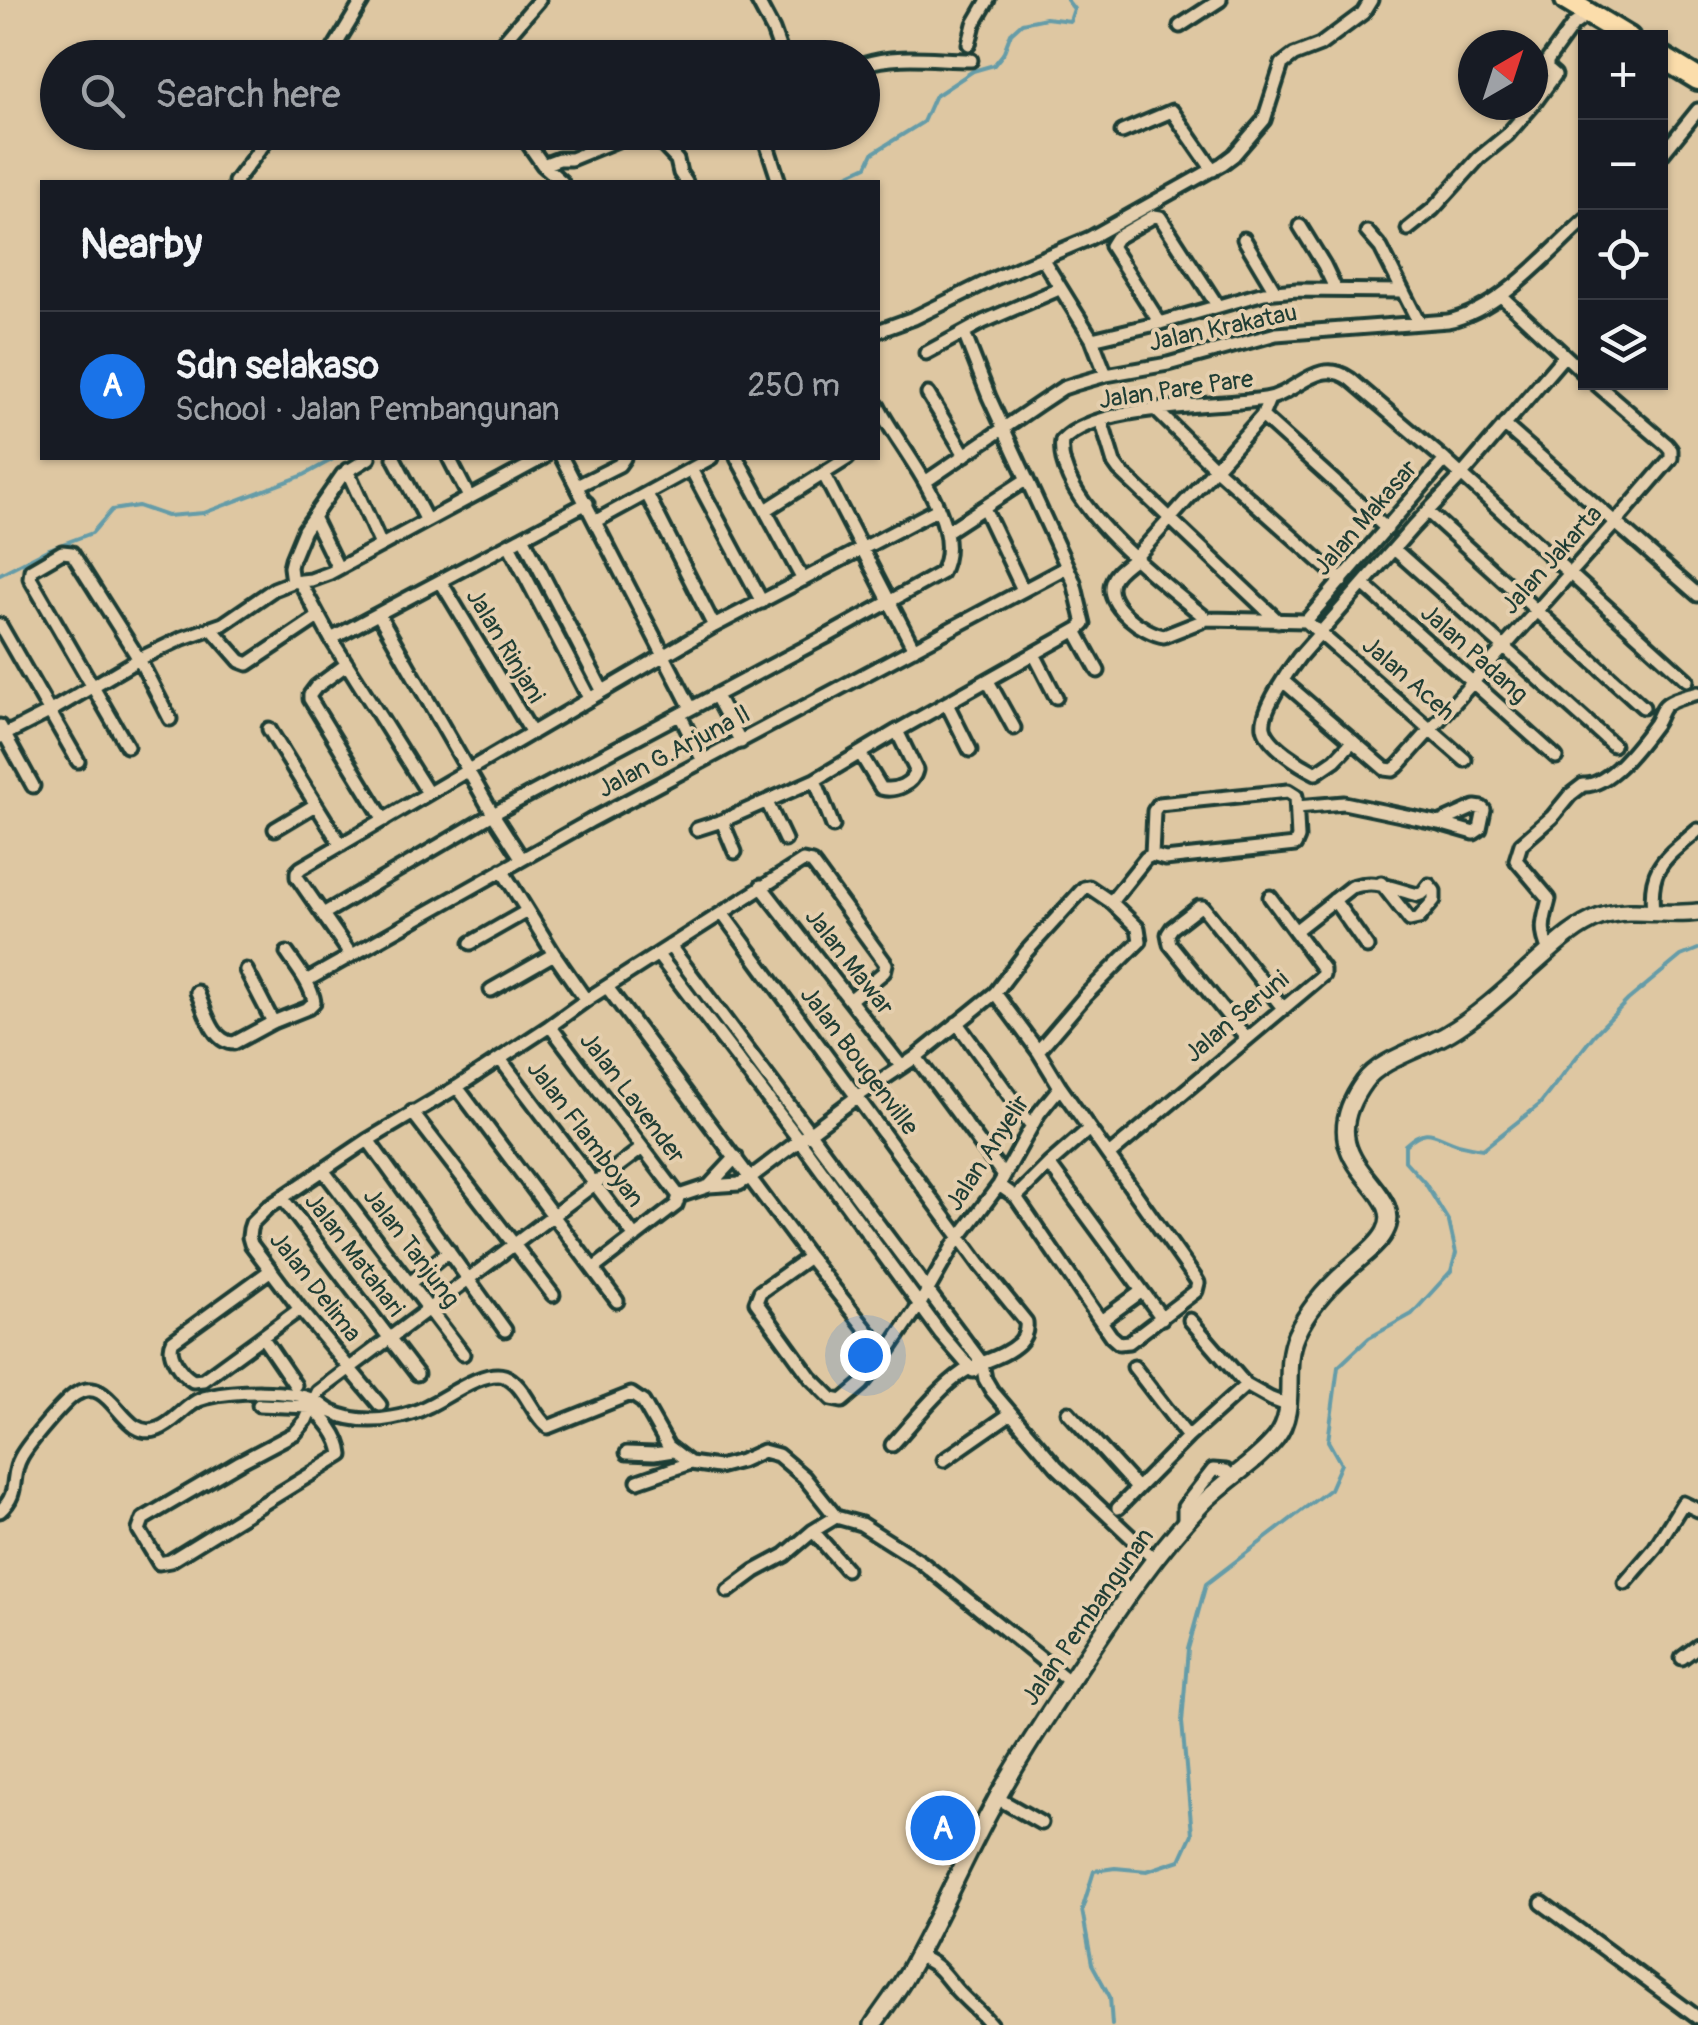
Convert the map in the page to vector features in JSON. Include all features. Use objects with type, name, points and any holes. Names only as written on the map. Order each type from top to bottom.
[{"type":"highway","points":[[1566,0],[1615,30]]},
{"type":"highway","points":[[1668,61],[1698,79]]},
{"type":"street","points":[[339,40],[363,0]]},
{"type":"street","points":[[505,40],[539,0]]},
{"type":"street","points":[[757,0],[776,40]]},
{"type":"street","points":[[969,44],[974,24],[988,0]]},
{"type":"street","points":[[1180,26],[1220,0]]},
{"type":"street","points":[[880,331],[1090,238],[1212,170],[1234,155],[1264,120],[1282,64],[1294,54],[1320,45],[1363,13],[1372,0]]},
{"type":"street","points":[[1548,59],[1566,34],[1588,14]]},
{"type":"street","points":[[880,59],[971,60]]},
{"type":"street","points":[[1122,132],[1172,110],[1212,170]]},
{"type":"street","points":[[1668,147],[1698,110]]},
{"type":"street","points":[[1408,229],[1520,120]]},
{"type":"street","points":[[238,180],[260,150]]},
{"type":"street","points":[[532,150],[560,180]]},
{"type":"street","points":[[542,165],[593,150]]},
{"type":"street","points":[[667,150],[677,160],[684,180]]},
{"type":"street","points":[[768,150],[777,180]]},
{"type":"street","points":[[1160,322],[1111,246],[1116,238],[1154,216],[1162,220],[1217,304]]},
{"type":"street","points":[[1300,226],[1336,290]]},
{"type":"street","name":"Jalan Krakatau","points":[[925,482],[1063,388],[1276,334],[1463,318],[1501,296],[1578,227]]},
{"type":"street","points":[[1368,232],[1382,248],[1419,323]]},
{"type":"street","points":[[1244,240],[1275,291]]},
{"type":"street","points":[[1045,263],[1092,339],[1106,376]]},
{"type":"street","points":[[926,353],[1059,289]]},
{"type":"street","points":[[1092,339],[1275,291],[1402,292]]},
{"type":"street","points":[[1501,296],[1578,368]]},
{"type":"street","points":[[697,829],[815,780],[1080,628],[1084,620],[1078,594],[964,333]]},
{"type":"street","name":"Jalan Makasar","points":[[1352,741],[1318,773],[1276,746],[1267,735],[1264,721],[1286,672],[1564,356]]},
{"type":"street","name":"Jalan Pare Pare","points":[[1135,558],[1086,508],[1063,458],[1062,445],[1070,434],[1101,420],[1218,402],[1268,399],[1308,376],[1333,371],[1340,372],[1445,460]]},
{"type":"street","name":"Jalan Jakarta","points":[[1352,741],[1385,769],[1396,769],[1616,524],[1673,454],[1603,390]]},
{"type":"street","points":[[928,394],[965,455]]},
{"type":"street","points":[[1268,399],[1262,416],[1116,575],[1110,592],[1119,608],[1152,634],[1164,636],[1207,620],[1306,621],[1320,632]]},
{"type":"street","points":[[323,914],[493,814],[940,574],[946,562],[946,532],[938,509],[880,410]]},
{"type":"street","points":[[1156,410],[1215,468],[1342,580]]},
{"type":"street","points":[[1262,416],[1387,530]]},
{"type":"street","points":[[1101,420],[1119,470],[1278,621]]},
{"type":"street","points":[[1504,425],[1698,595]]},
{"type":"street","points":[[880,435],[889,429]]},
{"type":"street","points":[[365,460],[347,470],[313,517],[294,551],[290,567],[428,793]]},
{"type":"street","points":[[395,460],[426,519]]},
{"type":"street","points":[[450,460],[469,496]]},
{"type":"street","points":[[509,460],[517,471]]},
{"type":"street","points":[[33,786],[2,732],[49,712],[139,659],[212,629],[274,589],[338,568],[540,460]]},
{"type":"street","points":[[563,460],[664,656],[703,761]]},
{"type":"street","points":[[577,486],[623,460]]},
{"type":"street","points":[[596,521],[707,460]]},
{"type":"street","points":[[738,460],[803,580]]},
{"type":"street","points":[[766,510],[845,460]]},
{"type":"street","name":"Jalan Makasar","points":[[1306,621],[1445,460],[1461,476]]},
{"type":"street","points":[[690,469],[762,602]]},
{"type":"street","points":[[347,470],[381,545]]},
{"type":"street","points":[[824,475],[914,649]]},
{"type":"street","points":[[1461,476],[1687,680]]},
{"type":"street","points":[[946,532],[1026,479]]},
{"type":"street","points":[[647,494],[714,626]]},
{"type":"street","points":[[331,639],[587,504]]},
{"type":"street","points":[[984,508],[1023,590]]},
{"type":"street","points":[[351,955],[297,872],[714,626],[938,509]]},
{"type":"street","points":[[1428,512],[1643,707]]},
{"type":"street","points":[[313,517],[338,568]]},
{"type":"street","points":[[523,537],[602,690]]},
{"type":"street","points":[[508,545],[589,698]]},
{"type":"street","points":[[1394,549],[1613,745]]},
{"type":"street","points":[[127,746],[30,578],[31,570],[62,552],[72,553],[139,659],[170,719]]},
{"type":"street","points":[[1135,558],[1207,620]]},
{"type":"street","name":"Jalan G.Arjuna ll","points":[[306,981],[522,858],[1066,566]]},
{"type":"street","name":"Jalan Rinjani","points":[[441,582],[532,733]]},
{"type":"street","name":"Jalan Padang","points":[[1363,584],[1556,757]]},
{"type":"street","points":[[547,616],[560,608]]},
{"type":"street","points":[[379,615],[522,858]]},
{"type":"street","points":[[212,629],[240,661],[248,664],[318,617]]},
{"type":"street","points":[[0,626],[78,761]]},
{"type":"street","points":[[1076,630],[1098,671]]},
{"type":"street","name":"Jalan Aceh","points":[[1320,632],[1465,760]]},
{"type":"street","points":[[1034,654],[1056,697]]},
{"type":"street","points":[[347,664],[314,689],[310,699],[384,820]]},
{"type":"street","points":[[988,681],[1014,728]]},
{"type":"street","points":[[1282,681],[1352,741]]},
{"type":"street","points":[[1549,951],[1542,920],[1549,899],[1516,860],[1521,844],[1552,817],[1570,794],[1583,785],[1592,786],[1618,769],[1653,727],[1662,708],[1698,693]]},
{"type":"street","points":[[716,696],[741,742]]},
{"type":"street","points":[[947,704],[970,750]]},
{"type":"street","points":[[268,729],[341,844]]},
{"type":"street","points":[[860,753],[882,788],[892,790],[906,784],[914,778],[916,770],[897,731]]},
{"type":"street","points":[[815,780],[833,826]]},
{"type":"street","points":[[1110,902],[1152,855],[1165,859],[1296,844],[1296,796],[1288,791],[1160,804],[1154,811],[1152,855]]},
{"type":"street","points":[[767,802],[785,840]]},
{"type":"street","points":[[1297,807],[1344,803],[1438,823]]},
{"type":"street","points":[[275,829],[315,804]]},
{"type":"street","points":[[722,821],[735,852]]},
{"type":"street","points":[[1653,912],[1655,872],[1698,830]]},
{"type":"street","points":[[284,1199],[368,1140],[500,1059],[803,860],[812,862],[886,964],[884,972],[850,999]]},
{"type":"street","points":[[502,870],[586,1000]]},
{"type":"street","points":[[1270,897],[1295,931],[1352,887],[1381,883],[1418,895],[1429,884],[1434,900],[1419,918],[1410,920],[1381,883]]},
{"type":"street","name":"Jalan Mawar","points":[[761,886],[901,1066]]},
{"type":"street","points":[[593,1269],[676,1205],[680,1196],[709,1186],[739,1184],[751,1177],[916,1057],[995,992],[1084,888],[1093,888],[1138,928],[1140,941],[1038,1051]]},
{"type":"street","points":[[1334,900],[1367,947]]},
{"type":"street","points":[[1246,1038],[1170,944],[1172,928],[1199,906],[1283,1008]]},
{"type":"street","points":[[471,942],[527,910]]},
{"type":"street","name":"Jalan Pembangunan","points":[[873,2025],[902,1983],[997,1798],[1070,1682],[1154,1559],[1210,1496],[1280,1433],[1288,1405],[1287,1368],[1298,1330],[1332,1284],[1384,1235],[1388,1225],[1385,1203],[1354,1160],[1345,1140],[1345,1121],[1364,1081],[1376,1070],[1461,1026],[1583,924],[1624,912],[1698,912]]},
{"type":"street","name":"Jalan Bougenville","points":[[722,913],[1023,1317],[1026,1333],[1018,1344],[982,1362]]},
{"type":"street","name":"Jalan Seruni","points":[[1108,1156],[1324,972],[1295,931]]},
{"type":"street","points":[[670,946],[722,1016],[757,1073],[846,1192],[874,1241],[969,1369],[985,1378]]},
{"type":"street","points":[[197,992],[218,1037],[234,1043],[314,1002],[306,981],[287,953]]},
{"type":"street","points":[[491,990],[554,954]]},
{"type":"street","points":[[658,955],[710,1024],[757,1073]]},
{"type":"street","points":[[246,970],[274,1022]]},
{"type":"street","points":[[607,987],[886,1354]]},
{"type":"street","name":"Jalan Anyelir","points":[[809,1257],[760,1292],[756,1299],[812,1378],[832,1399],[842,1401],[886,1354],[961,1236],[1007,1188],[1031,1126],[1049,1098],[1066,1095],[995,992]]},
{"type":"street","points":[[710,1024],[722,1016]]},
{"type":"street","points":[[957,1024],[1031,1126]]},
{"type":"street","name":"Jalan Lavender","points":[[550,1026],[680,1196]]},
{"type":"street","points":[[916,1057],[1111,1336],[1124,1344],[1193,1294],[1198,1283],[1066,1095]]},
{"type":"street","name":"Jalan Flamboyan","points":[[500,1059],[634,1237]]},
{"type":"street","points":[[457,1086],[617,1302]]},
{"type":"street","points":[[412,1112],[553,1294]]},
{"type":"street","points":[[1007,1188],[1049,1164],[1090,1129]]},
{"type":"street","points":[[368,1140],[505,1330]]},
{"type":"street","points":[[312,1403],[342,1449],[340,1457],[170,1561],[159,1562],[139,1530],[142,1519],[294,1433],[306,1420],[312,1403],[318,1392],[348,1367],[642,1148]]},
{"type":"street","points":[[709,1186],[736,1157]]},
{"type":"street","points":[[1049,1164],[1162,1318]]},
{"type":"street","name":"Jalan Tanjung","points":[[324,1170],[462,1354]]},
{"type":"street","points":[[846,1192],[886,1232],[982,1362],[992,1392],[1010,1414],[1057,1466],[1154,1559]]},
{"type":"street","name":"Jalan Delima","points":[[284,1199],[252,1223],[248,1237],[251,1244],[380,1405]]},
{"type":"street","name":"Jalan Matahari","points":[[284,1199],[418,1374]]},
{"type":"street","points":[[874,1241],[886,1232]]},
{"type":"street","points":[[410,1283],[449,1252]]},
{"type":"street","points":[[271,1270],[173,1341],[170,1349],[186,1378],[204,1380],[300,1309]]},
{"type":"street","points":[[1101,1321],[1142,1292]]},
{"type":"street","points":[[1190,1320],[1246,1385],[1288,1405]]},
{"type":"street","points":[[263,1338],[295,1385]]},
{"type":"street","points":[[892,1445],[949,1383],[982,1362]]},
{"type":"street","points":[[1134,1367],[1188,1437]]},
{"type":"street","points":[[0,1511],[12,1499],[21,1457],[71,1398],[85,1390],[98,1390],[134,1427],[149,1432],[204,1397],[230,1394],[282,1393],[362,1421],[391,1418],[430,1406],[481,1378],[498,1375],[514,1382],[548,1427],[632,1394],[643,1402],[672,1451],[690,1463],[718,1467],[763,1451],[778,1455],[804,1477],[836,1517],[861,1524],[921,1562],[1070,1682]]},
{"type":"street","points":[[1118,1508],[1246,1385]]},
{"type":"street","points":[[259,1405],[312,1403]]},
{"type":"street","points":[[1068,1412],[1137,1488]]},
{"type":"street","points":[[944,1460],[1010,1414]]},
{"type":"street","points":[[627,1453],[672,1451]]},
{"type":"street","points":[[638,1481],[690,1463]]},
{"type":"street","points":[[1625,1583],[1656,1548],[1683,1503],[1698,1510]]},
{"type":"street","points":[[728,1591],[836,1517]]},
{"type":"street","points":[[813,1531],[846,1569]]},
{"type":"street","points":[[1682,1658],[1698,1646]]},
{"type":"street","points":[[997,1798],[1041,1823]]},
{"type":"street","points":[[1542,1903],[1698,2018]]},
{"type":"street","points":[[916,1955],[946,1974],[990,2025]]},
{"type":"waterway","points":[[880,149],[923,122],[934,97],[973,71],[994,65],[1011,33],[1022,23],[1046,18],[1070,21],[1074,9],[1067,0]]},
{"type":"waterway","points":[[836,180],[867,166],[878,150]]},
{"type":"waterway","points":[[0,574],[92,533],[112,510],[138,506],[167,516],[204,513],[304,475],[331,460]]},
{"type":"waterway","points":[[1112,2025],[1110,1997],[1092,1964],[1082,1910],[1094,1871],[1147,1871],[1180,1860],[1192,1834],[1182,1722],[1188,1649],[1206,1584],[1330,1489],[1341,1464],[1328,1441],[1338,1367],[1369,1338],[1412,1314],[1451,1271],[1456,1253],[1449,1222],[1425,1183],[1405,1161],[1405,1145],[1426,1133],[1483,1149],[1539,1105],[1594,1035],[1628,1000],[1681,956],[1698,949]]},
{"type":"place","name":"Sdn selakaso","points":[[943,1828]]}]
